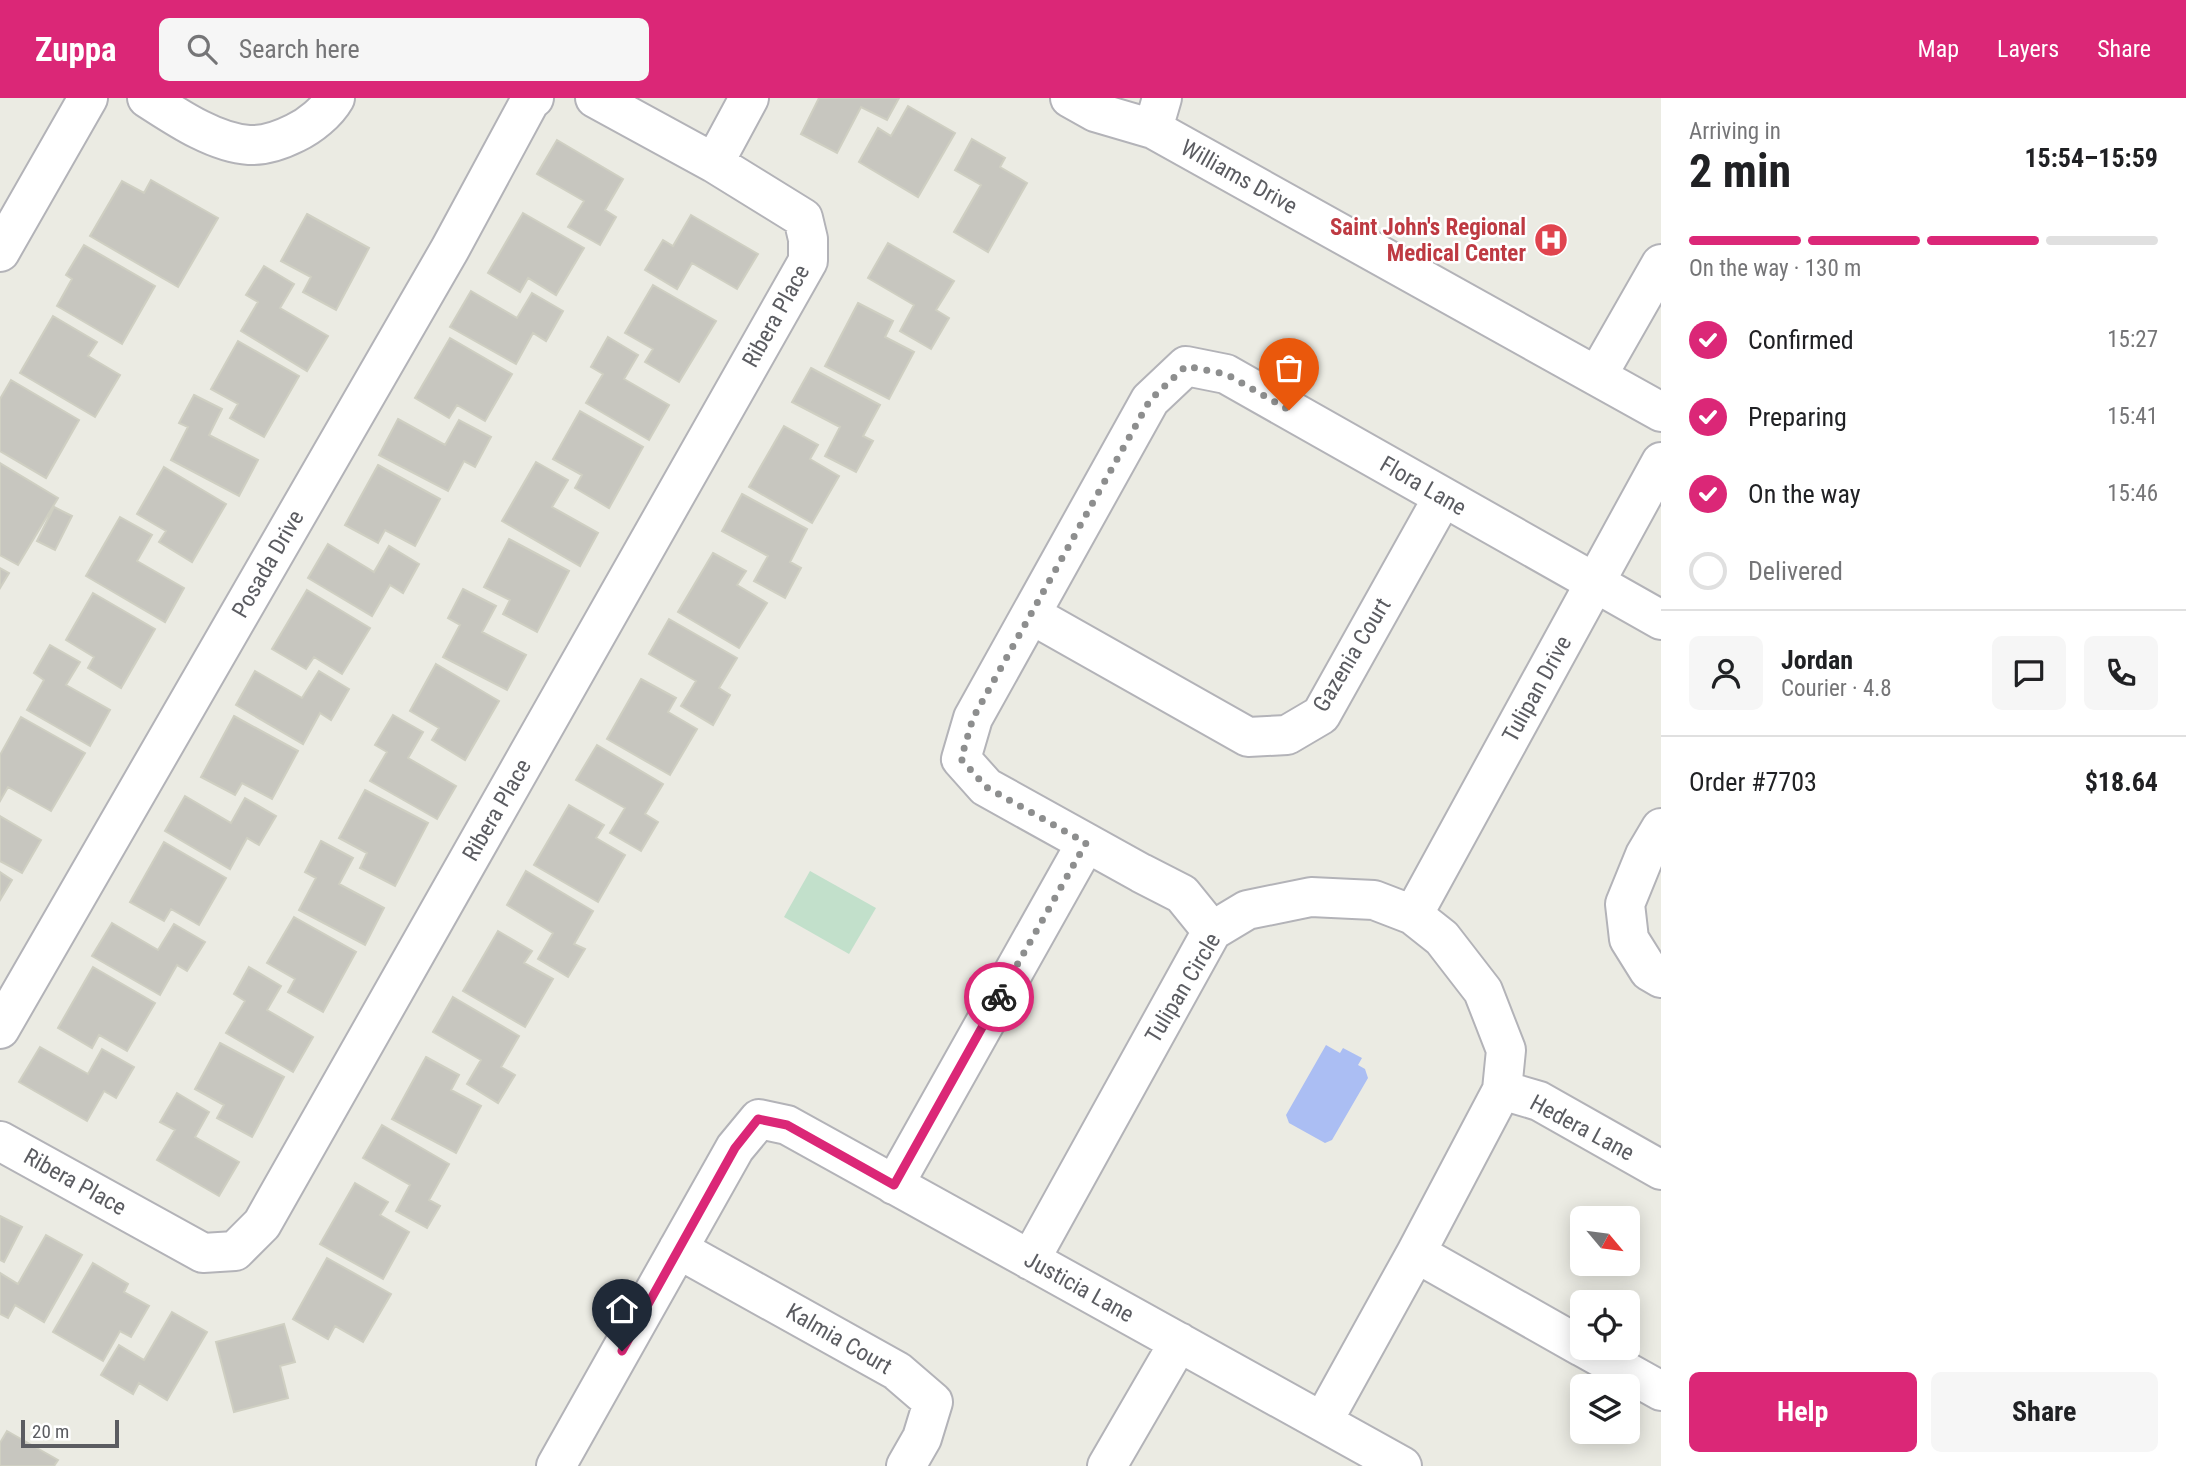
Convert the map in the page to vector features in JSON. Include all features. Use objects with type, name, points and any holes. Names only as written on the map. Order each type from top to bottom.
[{"type":"street","points":[[0,252],[88,98]]},
{"type":"street","points":[[147,98],[215,136],[248,145],[277,142],[305,128],[331,105],[335,98]]},
{"type":"street","name":"Posada Drive","points":[[0,1030],[450,249],[534,98]]},
{"type":"street","points":[[595,98],[714,163],[749,98]]},
{"type":"street","name":"Williams Drive","points":[[1070,98],[1095,112],[1158,114],[1661,412]]},
{"type":"street","name":"Ribera Place","points":[[0,1141],[203,1253],[235,1251],[262,1224],[808,261],[808,239],[803,218],[714,163]]},
{"type":"street","points":[[1597,376],[1661,264]]},
{"type":"street","name":"Flora Lane","points":[[1032,615],[1150,400],[1186,366],[1226,374],[1661,621]]},
{"type":"street","name":"Tulipan Drive","points":[[1413,915],[1661,462]]},
{"type":"street","name":"Gazenia Court","points":[[1032,615],[1248,737],[1287,735],[1321,715],[1443,497]]},
{"type":"street","points":[[1032,615],[973,718],[961,759],[986,787],[1182,894],[1212,931]]},
{"type":"street","points":[[1661,828],[1645,856],[1625,904],[1629,939],[1649,971],[1661,978]]},
{"type":"street","points":[[894,1185],[1086,843]]},
{"type":"street","name":"Tulipan Circle","points":[[1030,1259],[1212,931],[1247,910],[1311,897],[1374,900],[1413,915],[1442,938],[1483,990],[1506,1050],[1502,1090],[1323,1421]]},
{"type":"street","name":"Hedera Lane","points":[[1502,1090],[1539,1101],[1661,1170]]},
{"type":"street","name":"Justicia Lane","points":[[678,1249],[735,1148],[758,1119],[787,1125],[1402,1466]]},
{"type":"street","points":[[556,1466],[678,1249]]},
{"type":"street","name":"Kalmia Court","points":[[678,1249],[897,1371],[933,1402],[922,1438],[906,1466]]},
{"type":"street","points":[[1416,1253],[1570,1340]]},
{"type":"street","points":[[1107,1466],[1179,1342]]},
{"type":"street","points":[[1606,1360],[1661,1391]]},
{"type":"green space","points":[[810,871],[876,908],[849,954],[784,917]]},
{"type":"water","points":[[1326,1045],[1340,1053],[1343,1048],[1362,1058],[1358,1065],[1365,1069],[1368,1078],[1332,1140],[1325,1143],[1289,1123],[1286,1115]]},
{"type":"building","points":[[819,98],[899,98],[887,120],[861,107],[837,153],[801,134]]},
{"type":"building","points":[[908,106],[955,133],[918,197],[859,162],[878,128],[891,136]]},
{"type":"building","points":[[972,139],[1005,158],[1000,167],[1027,183],[988,252],[954,232],[981,185],[955,170]]},
{"type":"building","points":[[557,140],[623,179],[605,210],[616,217],[600,245],[568,227],[584,201],[537,174]]},
{"type":"building","points":[[151,180],[218,218],[178,287],[90,236],[122,181],[144,193]]},
{"type":"building","points":[[523,213],[584,248],[556,295],[528,278],[520,292],[488,273]]},
{"type":"building","points":[[307,214],[369,248],[336,310],[303,292],[311,277],[281,261]]},
{"type":"building","points":[[691,215],[758,254],[737,289],[692,263],[677,289],[645,270],[663,240],[673,246]]},
{"type":"building","points":[[888,243],[954,281],[936,310],[949,318],[931,349],[900,331],[914,305],[868,278]]},
{"type":"building","points":[[84,245],[155,286],[122,344],[57,306],[72,279],[66,275]]},
{"type":"building","points":[[264,266],[294,284],[280,308],[328,336],[307,371],[241,331],[258,302],[246,295]]},
{"type":"building","points":[[653,285],[716,321],[679,382],[645,362],[653,349],[625,333]]},
{"type":"building","points":[[471,291],[517,318],[532,293],[563,311],[546,341],[533,333],[516,364],[450,327]]},
{"type":"building","points":[[858,303],[893,321],[885,337],[914,352],[889,399],[825,366]]},
{"type":"building","points":[[53,316],[97,342],[88,356],[120,375],[95,417],[20,373]]},
{"type":"building","points":[[608,337],[638,355],[624,379],[669,405],[649,440],[586,403],[603,374],[591,367]]},
{"type":"building","points":[[450,338],[512,374],[485,421],[457,405],[449,418],[415,398]]},
{"type":"building","points":[[238,341],[299,376],[264,437],[230,418],[238,404],[211,389]]},
{"type":"building","points":[[811,368],[880,405],[863,436],[873,441],[856,472],[825,456],[840,427],[792,402]]},
{"type":"building","points":[[11,380],[79,420],[46,478],[0,451],[0,399]]},
{"type":"building","points":[[194,395],[222,409],[209,435],[258,460],[239,496],[171,460],[188,427],[179,423]]},
{"type":"building","points":[[580,411],[643,447],[609,508],[575,488],[582,475],[553,459]]},
{"type":"building","points":[[398,419],[445,445],[459,420],[491,437],[475,467],[464,461],[448,491],[379,455]]},
{"type":"building","points":[[784,426],[818,445],[810,459],[839,476],[812,523],[749,487]]},
{"type":"building","points":[[536,462],[568,480],[552,507],[598,533],[580,566],[502,521]]},
{"type":"building","points":[[0,463],[58,498],[18,565],[0,555]]},
{"type":"building","points":[[378,465],[440,499],[415,546],[385,530],[378,543],[345,525]]},
{"type":"building","points":[[164,467],[226,504],[192,562],[159,542],[166,531],[137,514]]},
{"type":"building","points":[[742,494],[807,529],[790,562],[801,568],[785,598],[754,581],[768,556],[722,531]]},
{"type":"building","points":[[54,507],[72,516],[55,550],[37,541]]},
{"type":"building","points":[[120,517],[152,535],[137,561],[184,588],[165,622],[86,576]]},
{"type":"building","points":[[509,539],[569,571],[537,632],[503,614],[510,600],[484,587]]},
{"type":"building","points":[[328,544],[374,572],[389,546],[419,564],[403,593],[390,585],[372,616],[308,578]]},
{"type":"building","points":[[713,553],[746,571],[737,585],[767,603],[739,648],[678,612]]},
{"type":"building","points":[[0,568],[9,573],[0,588]]},
{"type":"building","points":[[463,589],[496,606],[482,632],[526,655],[507,690],[443,657],[460,625],[448,618]]},
{"type":"building","points":[[307,590],[370,628],[342,674],[314,657],[306,669],[272,649]]},
{"type":"building","points":[[93,593],[155,629],[121,688],[88,668],[94,657],[66,640]]},
{"type":"building","points":[[669,619],[737,658],[719,688],[730,695],[713,725],[681,706],[696,681],[649,654]]},
{"type":"building","points":[[50,645],[80,662],[66,685],[110,710],[90,746],[27,710],[44,680],[34,673]]},
{"type":"building","points":[[436,664],[499,701],[465,760],[432,740],[439,728],[410,711]]},
{"type":"building","points":[[255,671],[302,698],[319,671],[349,689],[331,720],[320,713],[303,744],[236,705]]},
{"type":"building","points":[[641,679],[676,698],[668,712],[697,729],[670,775],[607,739]]},
{"type":"building","points":[[393,715],[423,732],[408,758],[456,786],[437,819],[370,781],[387,752],[375,745]]},
{"type":"building","points":[[234,716],[298,751],[272,799],[242,783],[235,795],[201,777]]},
{"type":"building","points":[[21,717],[85,753],[51,811],[8,787],[0,801],[0,755]]},
{"type":"building","points":[[597,745],[663,784],[645,814],[658,822],[641,851],[610,833],[625,808],[576,780]]},
{"type":"building","points":[[365,790],[428,823],[395,886],[360,868],[367,853],[339,838]]},
{"type":"building","points":[[185,796],[231,823],[245,798],[276,816],[259,845],[247,838],[230,869],[165,831]]},
{"type":"building","points":[[569,805],[604,825],[596,838],[625,855],[598,902],[534,865]]},
{"type":"building","points":[[0,816],[41,840],[22,873],[0,861]]},
{"type":"building","points":[[321,841],[353,858],[339,884],[384,908],[365,945],[299,910],[316,878],[305,872]]},
{"type":"building","points":[[164,842],[226,878],[199,925],[171,909],[164,921],[130,902]]},
{"type":"building","points":[[526,871],[593,911],[574,944],[585,949],[568,977],[538,959],[553,933],[507,905]]},
{"type":"building","points":[[0,872],[12,880],[0,900]]},
{"type":"building","points":[[294,917],[356,952],[323,1012],[288,992],[295,979],[267,963]]},
{"type":"building","points":[[112,923],[158,950],[174,924],[205,942],[187,971],[177,965],[160,995],[92,956]]},
{"type":"building","points":[[498,931],[532,951],[524,963],[553,979],[525,1027],[463,991]]},
{"type":"building","points":[[93,967],[155,1003],[127,1051],[99,1035],[92,1048],[58,1028]]},
{"type":"building","points":[[249,967],[281,986],[267,1010],[313,1037],[293,1072],[226,1033],[245,1001],[234,994]]},
{"type":"building","points":[[453,997],[519,1036],[501,1067],[515,1075],[498,1103],[467,1084],[481,1060],[433,1032]]},
{"type":"building","points":[[220,1043],[284,1077],[252,1137],[217,1118],[224,1105],[195,1089]]},
{"type":"building","points":[[40,1047],[88,1074],[102,1049],[134,1067],[116,1098],[104,1091],[87,1121],[19,1082]]},
{"type":"building","points":[[426,1057],[459,1075],[451,1090],[481,1106],[456,1153],[392,1119]]},
{"type":"building","points":[[177,1093],[209,1112],[195,1137],[239,1162],[219,1196],[157,1160],[175,1130],[160,1122]]},
{"type":"building","points":[[382,1125],[449,1164],[429,1200],[440,1206],[427,1228],[396,1211],[410,1185],[363,1158]]},
{"type":"building","points":[[355,1183],[388,1202],[380,1215],[409,1232],[383,1279],[320,1244]]},
{"type":"building","points":[[0,1216],[22,1227],[4,1262],[0,1260]]},
{"type":"building","points":[[46,1235],[82,1255],[44,1322],[15,1305],[8,1318],[0,1314],[0,1273],[18,1284]]},
{"type":"building","points":[[327,1258],[391,1294],[363,1342],[335,1326],[328,1339],[293,1319]]},
{"type":"building","points":[[93,1263],[128,1284],[124,1292],[149,1306],[131,1337],[120,1331],[103,1361],[53,1332]]},
{"type":"building","points":[[172,1312],[207,1332],[167,1400],[139,1383],[133,1394],[101,1375],[119,1345],[144,1360]]},
{"type":"building","points":[[284,1324],[295,1362],[280,1366],[288,1398],[234,1412],[216,1342]]},
{"type":"building","points":[[7,1431],[58,1460],[54,1466],[0,1466],[0,1443]]},
{"type":"way so far","points":[[999,997],[1086,843],[986,787],[961,759],[973,718],[1150,400],[1186,366],[1226,374],[1289,410]]},
{"type":"place","name":"Saint John's Regional Medical Center","points":[[1551,240]]},
{"type":"route","points":[[622,1351],[735,1148],[758,1119],[787,1125],[894,1185],[999,997]]}]
